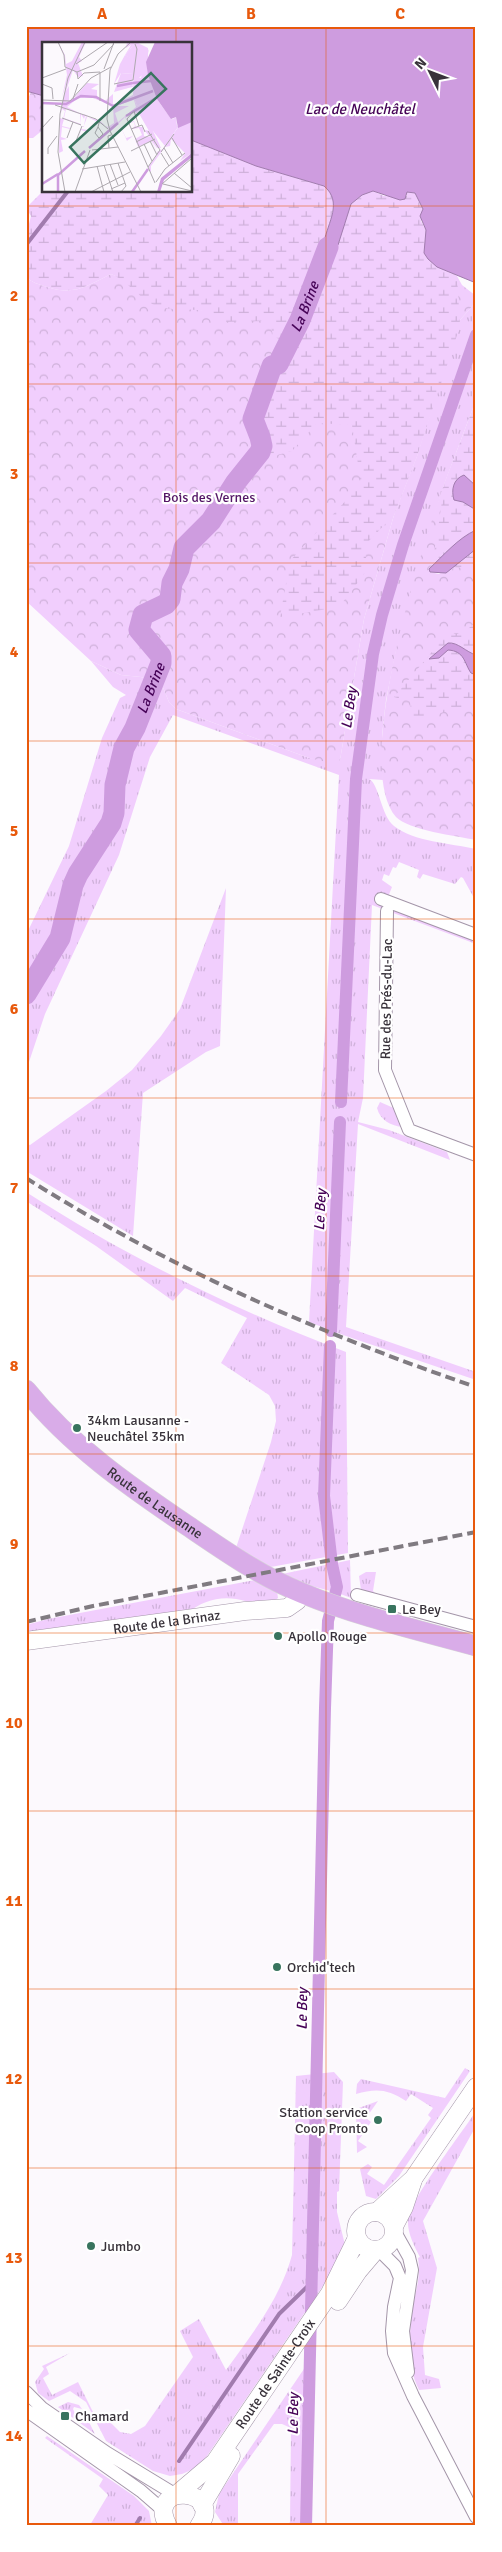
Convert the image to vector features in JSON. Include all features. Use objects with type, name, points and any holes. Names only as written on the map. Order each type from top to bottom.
[{"type":"main road","name":"Route de Lausanne","points":[[26,1390],[73,1440],[117,1477],[260,1574],[309,1596],[355,1603],[476,1646]]},
{"type":"main road","name":"Route de la Brinaz","points":[[26,1641],[245,1611],[286,1608],[309,1596]]},
{"type":"main road","points":[[377,2212],[413,2179],[476,2087]]},
{"type":"main road","points":[[394,2229],[388,2216],[377,2212],[370,2212],[360,2219],[355,2230],[362,2246],[377,2251],[390,2244],[413,2179]]},
{"type":"main road","name":"Route de Sainte-Croix","points":[[165,2521],[166,2504],[214,2462],[330,2293],[342,2273],[357,2238]]},
{"type":"main road","name":"Route de Sainte-Croix","points":[[202,2505],[220,2472],[358,2271],[377,2251]]},
{"type":"main road","points":[[176,2495],[188,2494],[199,2500],[204,2516],[199,2526]]},
{"type":"street","points":[[381,899],[476,935]]},
{"type":"street","name":"Rue des Prés-du-Lac","points":[[387,911],[384,1058],[391,1088],[409,1130],[476,1155]]},
{"type":"street","points":[[355,1603],[476,1627]]},
{"type":"street","points":[[394,2229],[406,2250],[412,2270],[403,2331],[406,2364],[413,2396]]},
{"type":"street","points":[[377,2251],[395,2266],[400,2278],[394,2306],[392,2331],[394,2353],[413,2396],[476,2517]]},
{"type":"street","points":[[26,2392],[42,2408],[107,2453],[176,2495]]},
{"type":"street","points":[[26,2410],[133,2486],[165,2521]]},
{"type":"green space","points":[[31,92],[42,95],[42,131],[33,138],[26,138],[26,103]]},
{"type":"green space","points":[[192,140],[256,166],[324,186],[335,199],[331,215],[332,249],[338,245],[351,204],[362,195],[373,191],[384,196],[407,196],[407,192],[415,193],[423,209],[421,221],[426,230],[426,248],[437,267],[457,276],[460,326],[417,456],[394,515],[364,546],[368,569],[339,607],[280,617],[290,561],[361,484],[352,425],[317,423],[292,451],[266,458],[260,452],[261,443],[253,418],[254,409],[266,385],[272,366],[278,364],[289,344],[273,336],[270,321],[223,322],[216,316],[201,310],[160,307],[147,301],[124,281],[111,274],[73,290],[57,290],[31,281],[26,277],[26,236],[31,216],[26,208],[42,192],[192,192]]},
{"type":"green space","name":"Bois des Vernes","points":[[192,141],[457,276],[462,285],[476,296],[476,302],[460,320],[417,456],[394,515],[364,619],[340,760],[335,764],[309,758],[176,709],[169,702],[162,685],[141,677],[121,675],[91,661],[26,601],[26,277],[38,284],[57,290],[73,290],[111,274],[121,278],[150,302],[213,312]]},
{"type":"green space","points":[[476,302],[476,400],[445,482],[422,554],[396,651],[386,700],[382,735],[383,780],[369,779],[375,787],[386,815],[394,826],[422,839],[476,849],[476,904],[474,909],[474,898],[461,877],[455,884],[423,874],[420,879],[417,877],[419,870],[399,862],[396,868],[393,867],[389,876],[384,874],[382,880],[392,887],[388,897],[476,939],[476,944],[372,905],[363,1098],[358,1122],[389,1130],[447,1152],[450,1160],[358,1124],[346,1327],[476,1372],[476,1380],[309,1322],[339,775],[173,715],[150,757],[119,855],[45,1014],[26,1071],[26,935],[69,846],[102,738],[120,698],[126,695],[113,687],[91,661],[121,675],[141,677],[162,685],[169,702],[176,709],[309,758],[340,760],[364,619],[394,515],[417,456],[460,320]]},
{"type":"green space","points":[[476,400],[451,549],[429,569],[430,572],[439,574],[476,549],[476,840],[411,826],[396,817],[384,790],[382,752],[386,705],[395,653],[408,601],[445,482]]},
{"type":"green space","points":[[476,400],[476,570],[456,567],[446,573],[430,572],[445,482]]},
{"type":"green space","points":[[476,622],[476,709],[464,707],[412,720],[410,701],[394,697],[447,634],[462,634]]},
{"type":"green space","points":[[226,888],[220,1046],[206,1052],[143,1093],[133,1236],[26,1171],[26,1144],[30,1145],[106,1091],[132,1070],[161,1036],[180,1009]]},
{"type":"green space","points":[[380,1102],[396,1109],[403,1127],[390,1124],[383,1119],[377,1108]]},
{"type":"green space","points":[[26,1192],[103,1239],[182,1281],[263,1318],[346,1352],[348,1553],[254,1570],[233,1557],[271,1442],[276,1421],[275,1406],[269,1395],[221,1363],[247,1318],[185,1288],[173,1301],[96,1246],[26,1201]]},
{"type":"green space","points":[[350,1560],[351,1598],[338,1593],[339,1578],[336,1563]]},
{"type":"green space","points":[[330,1564],[335,1584],[334,1592],[308,1585],[282,1574]]},
{"type":"green space","points":[[366,1572],[376,1572],[373,1591],[376,1594],[361,1590],[359,1576]]},
{"type":"green space","points":[[255,1580],[277,1591],[278,1598],[273,1602],[263,1605],[223,1598],[204,1603],[187,1613],[26,1632],[26,1625],[48,1619]]},
{"type":"green space","points":[[465,2068],[470,2071],[399,2176],[376,2199],[366,2196],[360,2169],[368,2164],[372,2167],[367,2174],[384,2185],[431,2118],[428,2115],[433,2108],[411,2094],[406,2101],[388,2092],[376,2090],[356,2094],[357,2084],[361,2079],[445,2098]]},
{"type":"green space","points":[[334,2072],[343,2082],[337,2212],[345,2245],[329,2277],[207,2456],[196,2468],[182,2474],[170,2476],[153,2471],[106,2441],[86,2402],[70,2391],[49,2401],[38,2393],[35,2382],[44,2369],[42,2366],[70,2353],[46,2367],[49,2374],[43,2378],[52,2395],[78,2382],[98,2422],[106,2418],[120,2432],[131,2434],[145,2426],[193,2357],[180,2331],[199,2319],[226,2370],[273,2301],[292,2255],[296,2076]]},
{"type":"green space","points":[[378,2101],[366,2118],[371,2122],[358,2141],[367,2147],[357,2153],[356,2109]]},
{"type":"green space","points":[[476,2111],[476,2126],[423,2221],[437,2268],[423,2347],[425,2375],[439,2379],[441,2388],[419,2390],[410,2360],[410,2339],[413,2307],[419,2277],[418,2258],[420,2257],[413,2244],[408,2220],[411,2210],[427,2182]]},
{"type":"green space","points":[[308,2363],[304,2526],[288,2525],[290,2522],[291,2428],[282,2424],[274,2424],[238,2474],[238,2526],[224,2526],[215,2512],[219,2494]]},
{"type":"green space","points":[[68,2402],[79,2405],[82,2409],[74,2407],[73,2409],[76,2416],[88,2420],[95,2434],[58,2407]]},
{"type":"green space","points":[[47,2436],[134,2496],[149,2511],[152,2526],[90,2525],[108,2495],[99,2486],[103,2479],[45,2438]]},
{"type":"water","name":"Lac de Neuchâtel","points":[[26,26],[476,26],[476,283],[437,267],[428,259],[424,253],[426,230],[420,216],[423,209],[415,193],[407,192],[405,199],[400,200],[373,191],[362,195],[351,204],[338,245],[332,249],[324,242],[333,212],[333,199],[330,192],[324,186],[256,166],[192,140],[192,42],[42,42],[42,95],[26,91]]},
{"type":"water","points":[[464,475],[476,486],[476,510],[463,502],[454,500],[455,482]]},
{"type":"water","points":[[476,530],[476,549],[446,573],[430,572],[429,569],[451,548],[469,533]]},
{"type":"water","points":[[448,643],[455,644],[476,655],[476,675],[471,673],[461,655],[454,651],[448,650],[439,658],[429,659]]},
{"type":"waterway","points":[[26,245],[67,192]]},
{"type":"waterway","name":"La Brine","points":[[26,994],[60,938],[73,885],[78,874],[111,823],[114,813],[115,785],[124,748],[135,728],[161,663],[161,656],[139,630],[143,615],[166,604],[170,599],[172,583],[179,569],[184,548],[211,521],[236,482],[260,452],[262,446],[253,419],[272,366],[278,364],[300,320],[328,247]]},
{"type":"waterway","name":"Le Bey","points":[[341,1102],[356,779],[373,654],[382,615],[403,545],[476,335]]},
{"type":"waterway","name":"Le Bey","points":[[331,1331],[340,1122]]},
{"type":"waterway","name":"Le Bey","points":[[306,2526],[325,1708],[328,1621],[337,1587],[332,1564],[324,1496],[330,1346]]},
{"type":"waterway","points":[[179,2461],[279,2314],[311,2283]]},
{"type":"waterway","points":[[135,2526],[140,2518]]},
{"type":"railway","points":[[26,1178],[134,1241],[245,1296],[359,1344],[476,1387]]},
{"type":"railway","points":[[26,1622],[93,1606],[476,1532]]},
{"type":"place","name":"34km Lausanne - Neuchâtel 35km","points":[[77,1428]]},
{"type":"place","name":"Le Bey","points":[[392,1609]]},
{"type":"place","name":"Apollo Rouge","points":[[278,1636]]},
{"type":"place","name":"Orchid'tech","points":[[277,1967]]},
{"type":"place","name":"Station service Coop Pronto","points":[[378,2120]]},
{"type":"place","name":"Jumbo","points":[[91,2246]]},
{"type":"place","name":"Chamard","points":[[65,2416]]}]
